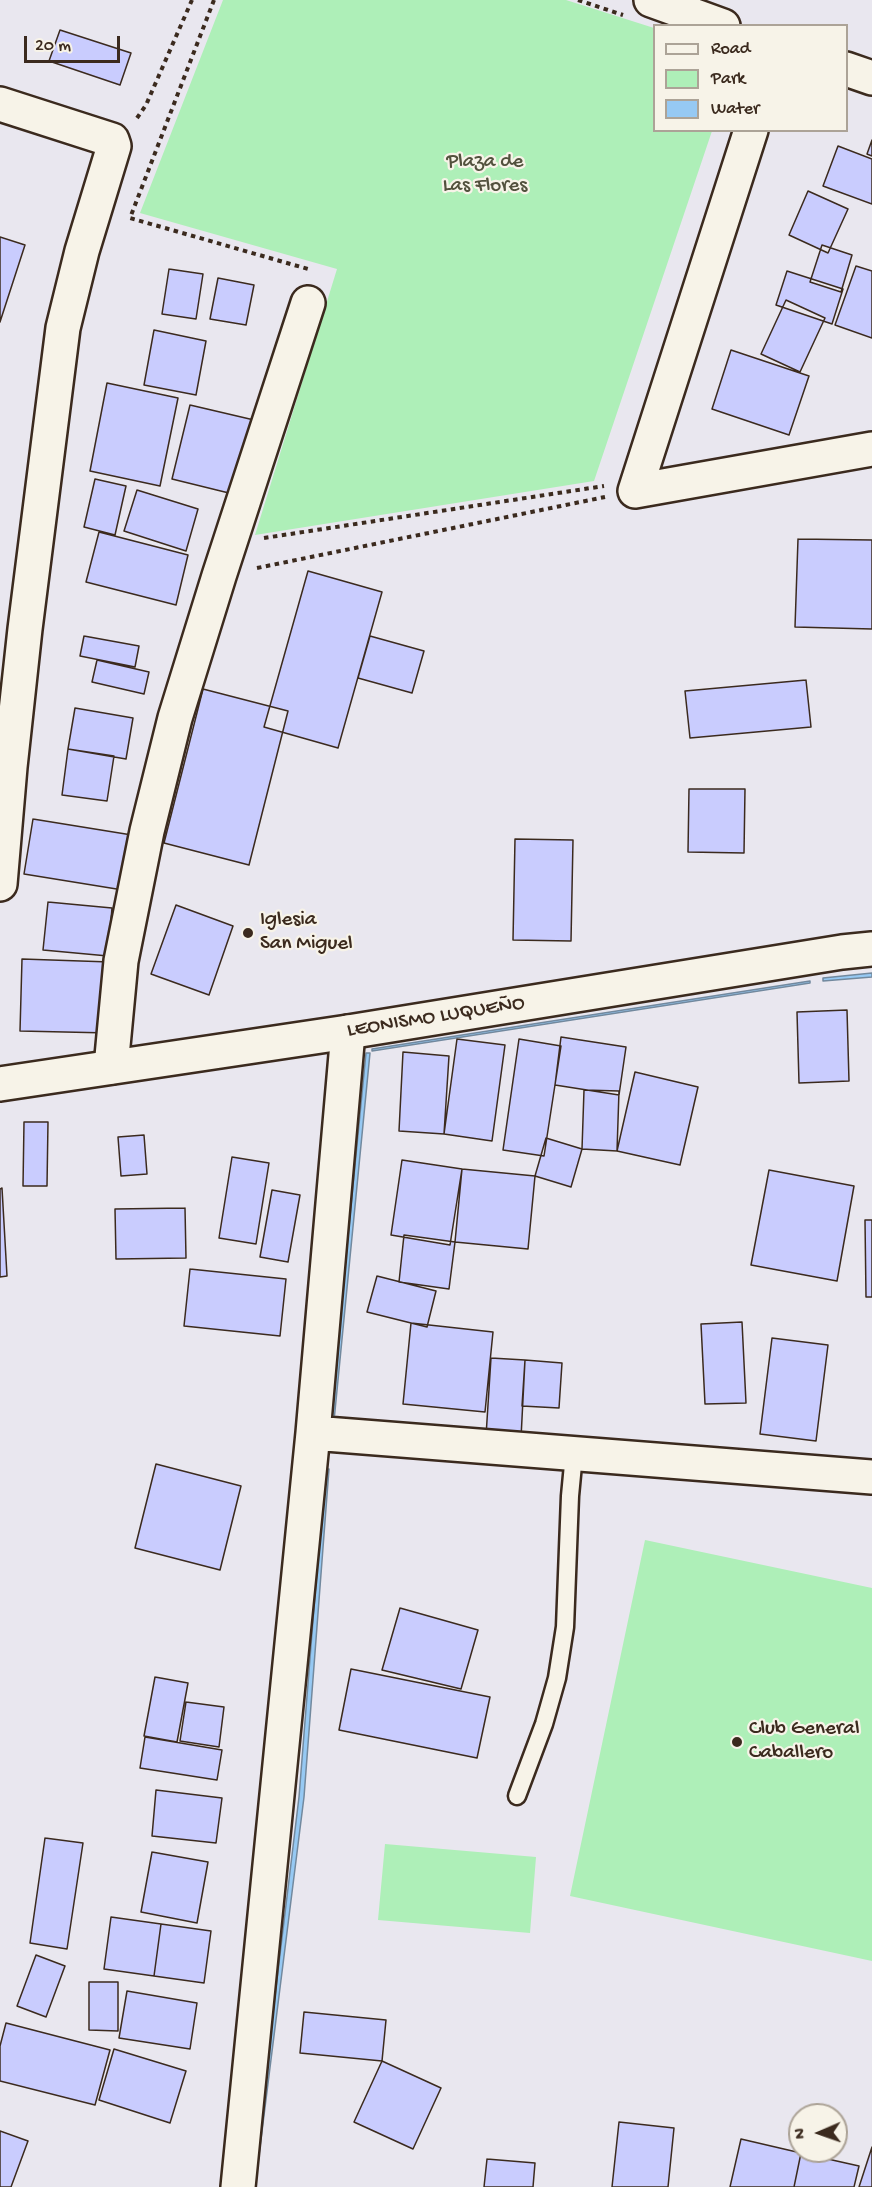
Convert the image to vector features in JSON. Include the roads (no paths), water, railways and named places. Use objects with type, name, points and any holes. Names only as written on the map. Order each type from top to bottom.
[{"type":"street","points":[[642,9],[713,24]]},
{"type":"street","points":[[848,70],[872,78]]},
{"type":"street","points":[[0,104],[114,142],[82,251],[63,328],[23,652],[0,884]]},
{"type":"street","points":[[750,132],[621,488],[872,449]]},
{"type":"street","points":[[111,1067],[121,961],[147,831],[175,718],[308,303]]},
{"type":"street","name":"LEONISMO LUQUEÑO","points":[[0,1084],[348,1032],[872,949]]},
{"type":"street","points":[[238,2187],[313,1433],[348,1032]]},
{"type":"street","points":[[313,1433],[872,1477]]},
{"type":"lane","points":[[517,1796],[544,1724],[557,1678],[565,1627],[570,1496],[574,1454]]},
{"type":"water","points":[[872,973],[872,977],[823,981],[823,978]]},
{"type":"water","points":[[810,981],[810,983],[372,1051],[372,1049]]},
{"type":"water","points":[[366,1053],[370,1053],[334,1421],[330,1421]]},
{"type":"water","points":[[325,1469],[329,1469],[304,1797],[255,2187],[252,2187],[299,1797]]},
{"type":"place","name":"Iglesia San Miguel","points":[[248,933]]},
{"type":"place","name":"Club General Caballero","points":[[737,1742]]},
{"type":"park label","name":"Plaza de Las Flores","points":[[485,175]]}]
